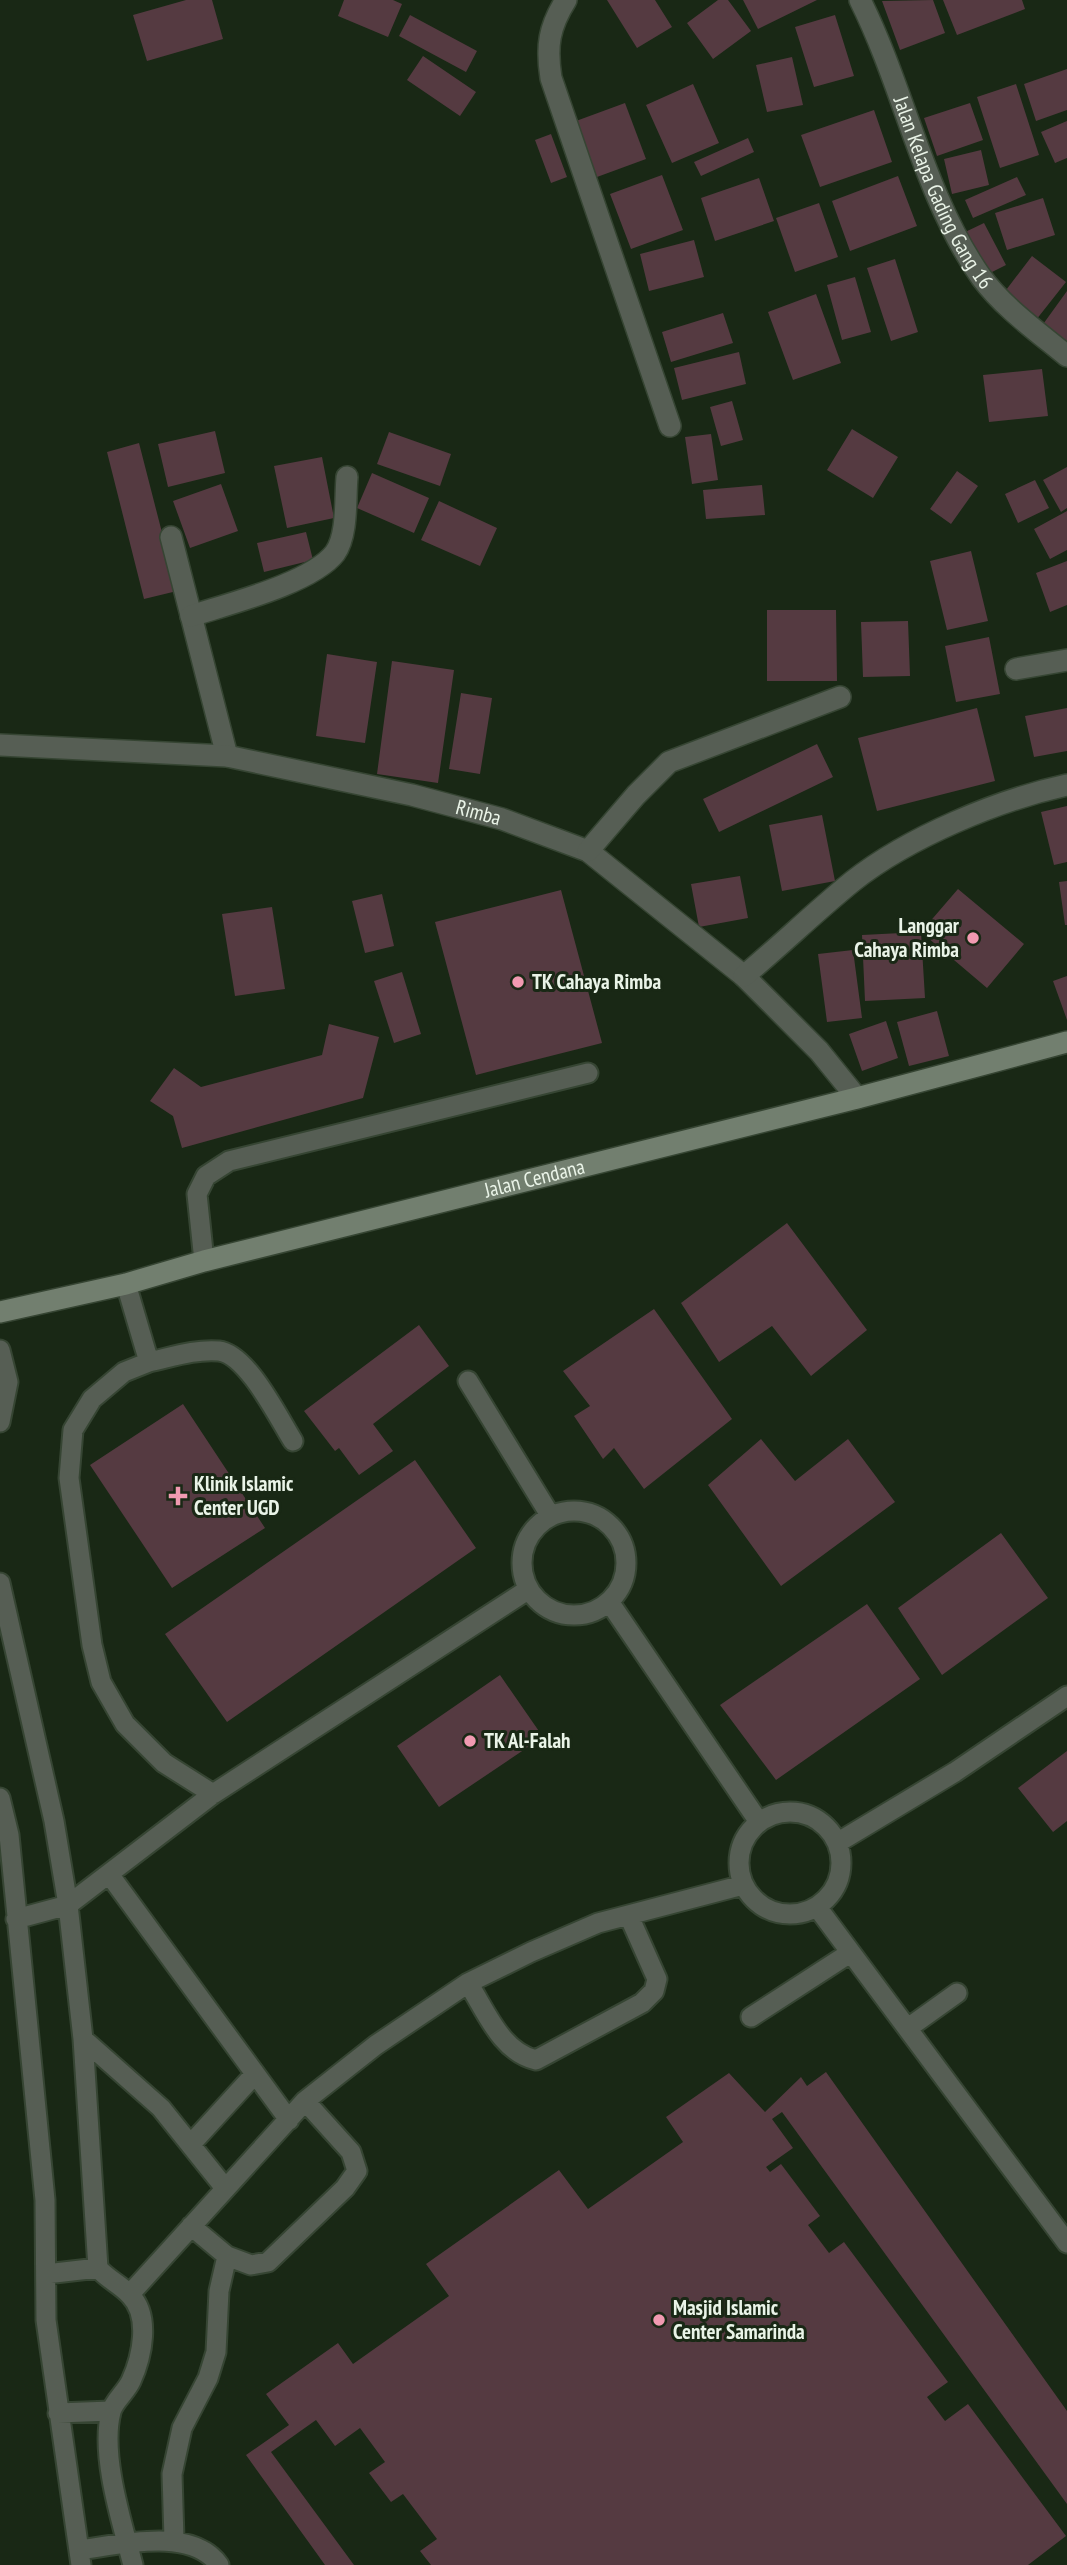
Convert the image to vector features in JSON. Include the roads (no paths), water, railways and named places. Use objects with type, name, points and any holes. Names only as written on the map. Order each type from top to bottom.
[{"type":"street","points":[[566,0],[552,22],[549,36],[547,49],[551,78],[670,426]]},
{"type":"street","name":"Jalan Kelapa Gading Gang 16","points":[[860,0],[881,42],[937,195],[960,242],[982,278],[1006,303],[1067,356]]},
{"type":"street","points":[[191,616],[271,590],[315,569],[336,552],[342,534],[348,477]]},
{"type":"street","points":[[171,537],[227,756]]},
{"type":"street","points":[[1016,669],[1067,660]]},
{"type":"street","points":[[588,851],[636,795],[669,762],[840,697]]},
{"type":"street","name":"Rimba","points":[[0,745],[227,756],[425,799],[502,819],[588,851],[744,976],[820,1051],[857,1098]]},
{"type":"street","points":[[744,976],[855,880],[939,829],[1035,792],[1067,785]]},
{"type":"street","name":"Jalan Cendana","points":[[0,1312],[126,1284],[204,1261],[857,1098],[1067,1042]]},
{"type":"lane","points":[[204,1261],[197,1194],[206,1176],[229,1161],[589,1073]]},
{"type":"lane","points":[[126,1284],[149,1362]]},
{"type":"lane","points":[[0,1350],[8,1382],[0,1422]]},
{"type":"lane","points":[[213,1794],[164,1763],[125,1724],[101,1682],[92,1645],[69,1478],[73,1430],[92,1399],[124,1372],[149,1362],[198,1351],[222,1351],[241,1362],[293,1441]]},
{"type":"lane","points":[[468,1381],[550,1515]]},
{"type":"lane","points":[[571,1510],[593,1513],[611,1525],[624,1542],[628,1564],[623,1585],[610,1602],[589,1614],[566,1615],[544,1606],[528,1589],[521,1569],[523,1548],[534,1528],[550,1515],[571,1510]]},
{"type":"lane","points":[[0,1583],[54,1821],[68,1905],[83,2039],[98,2268],[107,2279],[130,2294],[138,2305],[143,2335],[138,2365],[127,2390],[111,2411],[110,2472],[133,2565]]},
{"type":"lane","points":[[16,1919],[68,1905],[213,1794],[528,1589]]},
{"type":"lane","points":[[610,1602],[759,1822]]},
{"type":"lane","points":[[837,1843],[955,1772],[1067,1696]]},
{"type":"lane","points":[[0,1798],[9,1835],[45,2200],[46,2320],[80,2557],[128,2544],[174,2539],[214,2558],[219,2565]]},
{"type":"lane","points":[[775,1814],[803,1814],[827,1828],[837,1843],[842,1860],[839,1878],[831,1895],[817,1907],[801,1913],[775,1912],[753,1899],[743,1885],[738,1862],[744,1839],[759,1822],[775,1814]]},
{"type":"lane","points":[[109,1874],[289,2120]]},
{"type":"lane","points":[[130,2294],[305,2101],[376,2045],[468,1983],[598,1923],[743,1885]]},
{"type":"lane","points":[[817,1907],[1067,2244]]},
{"type":"lane","points":[[468,1983],[510,2049],[521,2056],[536,2060],[642,2003],[654,1991],[657,1979],[629,1916]]},
{"type":"lane","points":[[751,2017],[850,1953]]},
{"type":"lane","points":[[908,2028],[957,1993]]},
{"type":"lane","points":[[83,2039],[153,2100],[225,2188]]},
{"type":"lane","points":[[191,2144],[254,2075]]},
{"type":"lane","points":[[191,2226],[227,2256],[251,2265],[268,2262],[345,2188],[357,2171],[351,2152],[305,2101]]},
{"type":"lane","points":[[174,2539],[172,2474],[182,2428],[208,2378],[216,2353],[219,2291],[227,2256]]},
{"type":"lane","points":[[46,2274],[98,2268]]},
{"type":"lane","points":[[58,2413],[111,2411]]},
{"type":"place","name":"Langgar Cahaya Rimba","points":[[973,938]]},
{"type":"place","name":"TK Cahaya Rimba","points":[[518,982]]},
{"type":"place","name":"Klinik Islamic Center UGD","points":[[178,1496]]},
{"type":"place","name":"TK Al-Falah","points":[[470,1741]]},
{"type":"place","name":"Masjid Islamic Center Samarinda","points":[[659,2320]]}]
